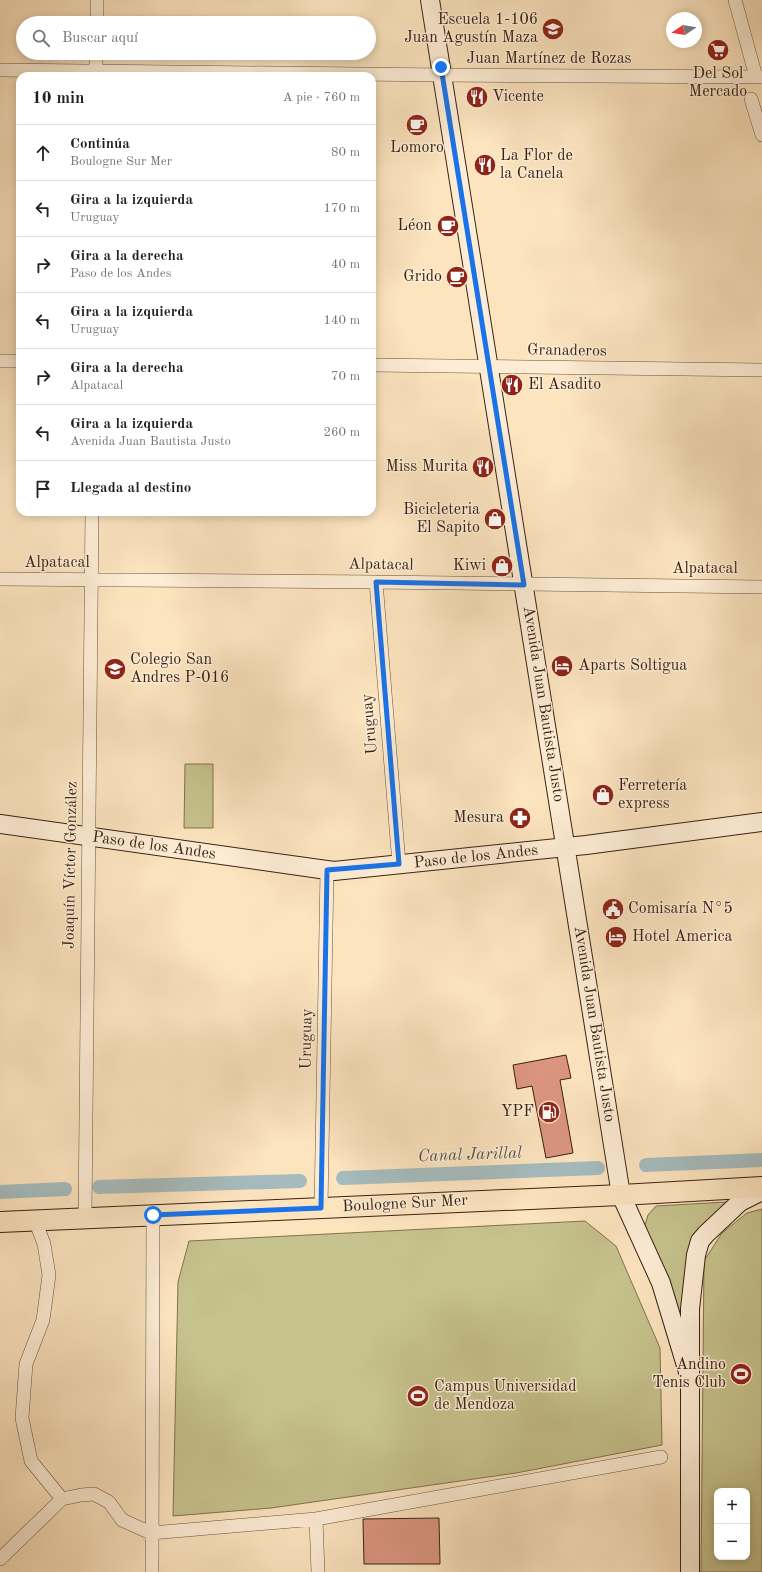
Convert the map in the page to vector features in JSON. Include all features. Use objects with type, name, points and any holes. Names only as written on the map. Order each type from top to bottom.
[{"type":"main road","name":"Avenida Juan Bautista Justo","points":[[430,0],[621,1195],[661,1283],[691,1382]]},
{"type":"main road","name":"Paso de los Andes","points":[[0,824],[327,870],[566,848],[762,822]]},
{"type":"main road","name":"Boulogne Sur Mer","points":[[0,1222],[621,1195],[762,1187]]},
{"type":"main road","points":[[690,1572],[690,1309],[696,1255],[700,1241],[706,1234],[740,1202],[762,1191]]},
{"type":"street","points":[[97,0],[97,16]]},
{"type":"street","points":[[735,0],[759,77]]},
{"type":"street","points":[[96,60],[96,72]]},
{"type":"street","name":"Juan Martínez de Rozas","points":[[0,70],[48,72]]},
{"type":"street","name":"Juan Martínez de Rozas","points":[[376,75],[759,77]]},
{"type":"street","points":[[751,99],[762,135]]},
{"type":"street","points":[[0,361],[16,361]]},
{"type":"street","name":"Granaderos","points":[[376,365],[762,370]]},
{"type":"street","name":"Joaquín Víctor González","points":[[85,1218],[92,516]]},
{"type":"street","name":"Alpatacal","points":[[0,580],[376,582],[762,587]]},
{"type":"street","name":"Uruguay","points":[[376,582],[399,864]]},
{"type":"street","name":"Uruguay","points":[[321,1208],[327,870]]},
{"type":"street","points":[[152,1572],[153,1215]]},
{"type":"street","points":[[35,1220],[44,1244],[49,1275],[43,1320],[26,1364],[22,1418],[31,1461],[62,1499]]},
{"type":"street","points":[[0,1559],[62,1499],[94,1494],[108,1502],[122,1520],[151,1533],[316,1519],[661,1457]]},
{"type":"street","points":[[316,1519],[318,1572]]},
{"type":"shaded area","points":[[185,764],[213,764],[213,828],[184,828]]},
{"type":"shaded area","points":[[726,1202],[689,1250],[682,1336],[645,1225],[648,1215],[656,1206]]},
{"type":"shaded area","name":"Andino Tenis Club","points":[[762,1209],[762,1572],[701,1572],[704,1261],[722,1233],[747,1213]]},
{"type":"shaded area","name":"Campus Universidad de Mendoza","points":[[585,1221],[616,1246],[660,1348],[662,1445],[516,1473],[271,1508],[173,1516],[178,1282],[189,1241]]},
{"type":"building","points":[[566,1055],[571,1078],[560,1080],[573,1153],[546,1158],[532,1086],[517,1089],[513,1065]]},
{"type":"building","points":[[439,1518],[440,1564],[364,1564],[363,1519]]},
{"type":"waterway","name":"Canal Jarillal","points":[[646,1165],[762,1160]]},
{"type":"waterway","name":"Canal Jarillal","points":[[343,1178],[598,1168]]},
{"type":"waterway","name":"Canal Jarillal","points":[[99,1187],[300,1181]]},
{"type":"waterway","name":"Canal Jarillal","points":[[0,1192],[65,1189]]},
{"type":"place","name":"Escuela 1-106 Juan Agustín Maza","points":[[553,29]]},
{"type":"place","name":"Del Sol Mercado","points":[[718,50]]},
{"type":"place","name":"Vicente","points":[[477,97]]},
{"type":"place","name":"Lomoro","points":[[417,125]]},
{"type":"place","name":"La Flor de la Canela","points":[[485,165]]},
{"type":"place","name":"Léon","points":[[448,226]]},
{"type":"place","name":"Grido","points":[[457,277]]},
{"type":"place","name":"El Asadito","points":[[512,385]]},
{"type":"place","name":"Miss Murita","points":[[483,467]]},
{"type":"place","name":"Bicicleteria El Sapito","points":[[495,519]]},
{"type":"place","name":"Kiwi","points":[[502,566]]},
{"type":"place","name":"Aparts Soltigua","points":[[562,666]]},
{"type":"place","name":"Colegio San Andres P-016","points":[[115,669]]},
{"type":"place","name":"Ferretería express","points":[[603,795]]},
{"type":"place","name":"Mesura","points":[[520,818]]},
{"type":"place","name":"Comisaría N°5","points":[[613,909]]},
{"type":"place","name":"Hotel America","points":[[616,937]]},
{"type":"place","name":"YPF","points":[[549,1112]]},
{"type":"place","name":"Andino Tenis Club","points":[[741,1374]]},
{"type":"place","name":"Campus Universidad de Mendoza","points":[[418,1396]]},
{"type":"route","points":[[153,1215],[321,1208],[327,870],[334,871],[399,864],[376,582],[524,585],[441,67]]}]
